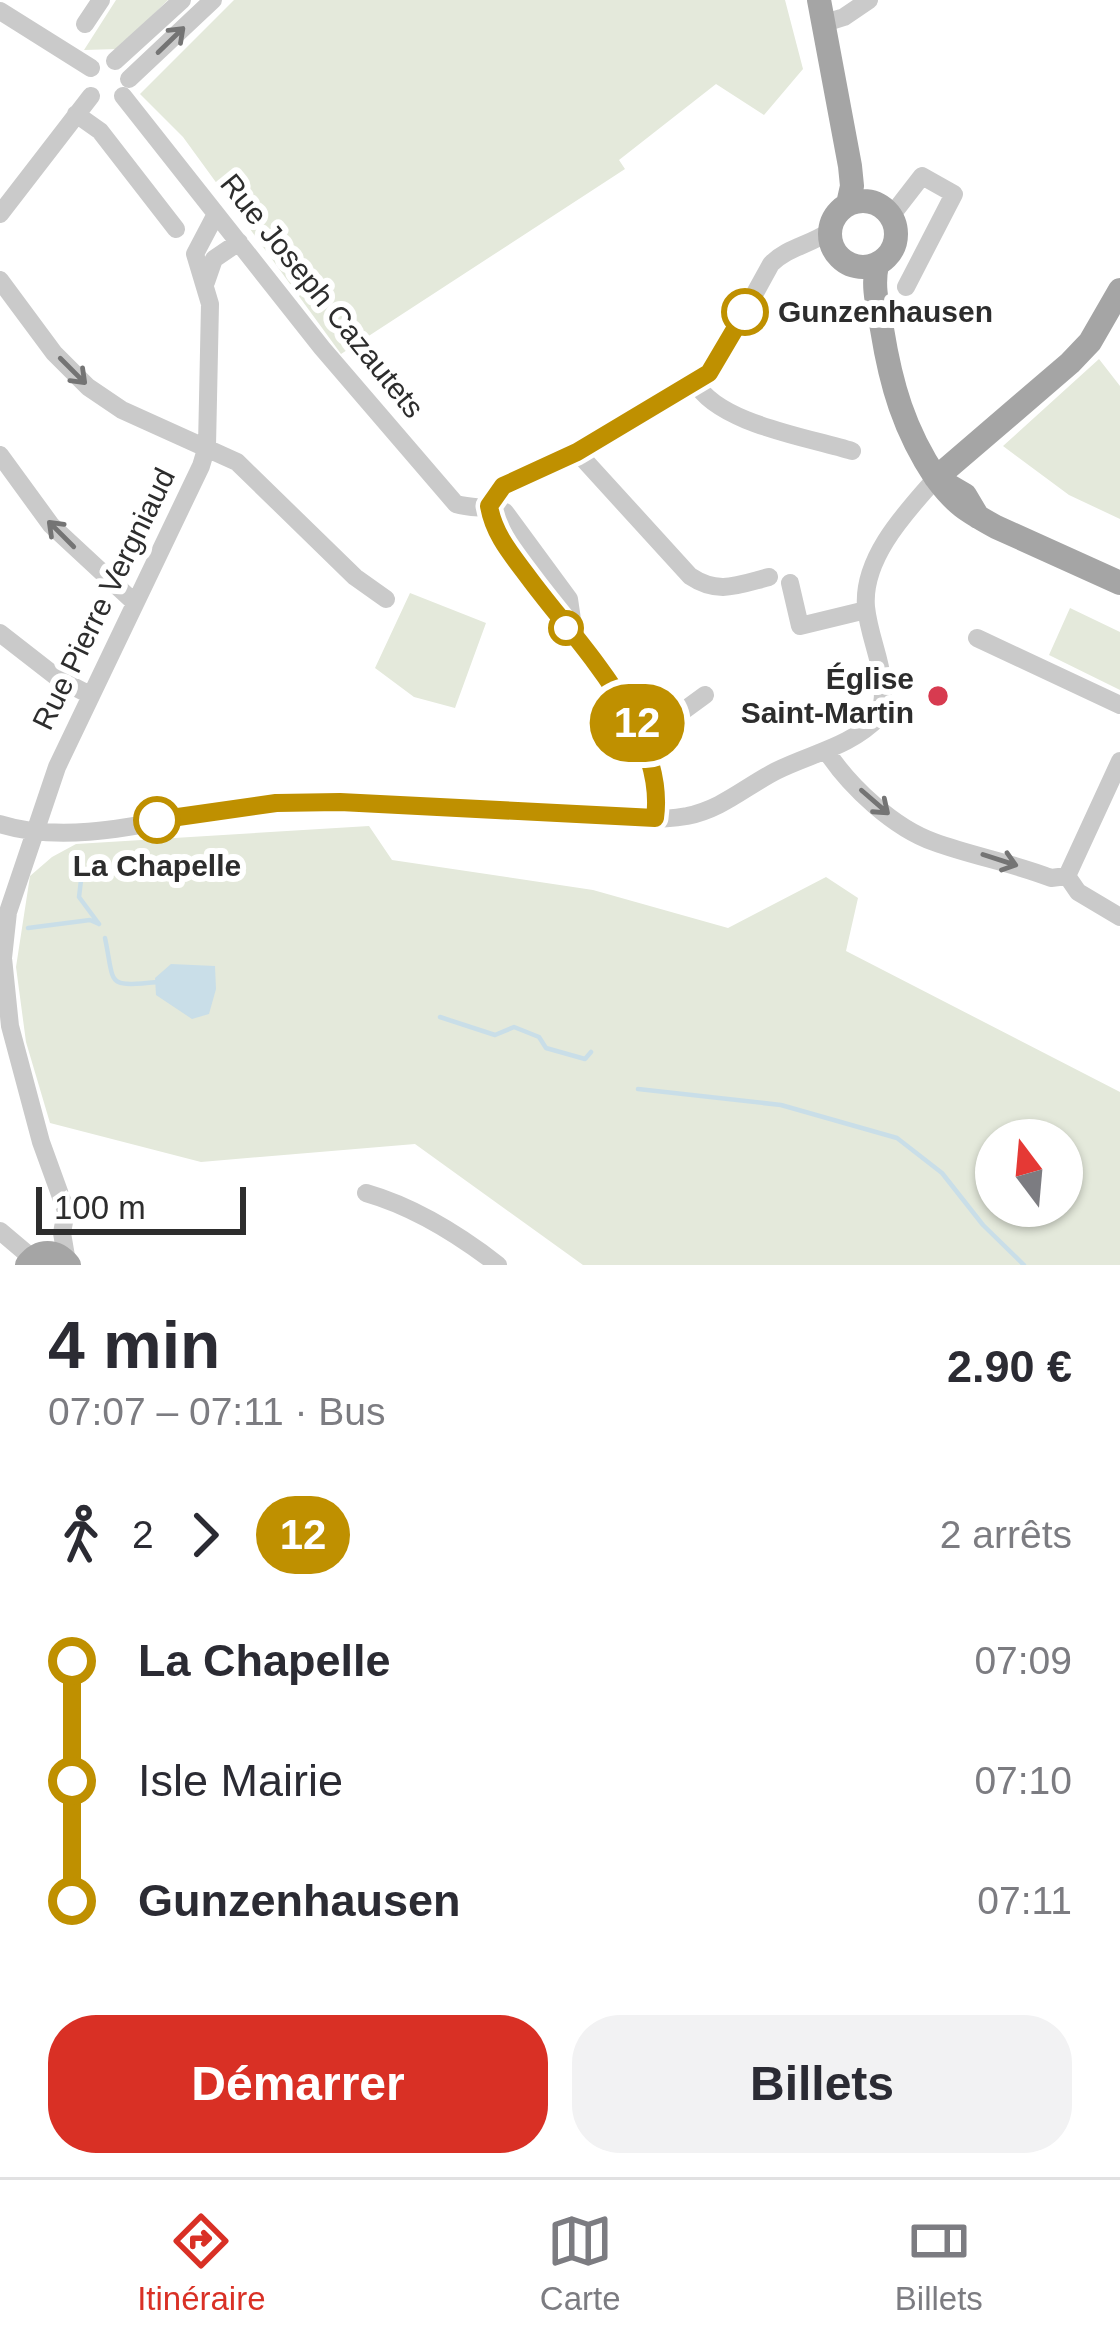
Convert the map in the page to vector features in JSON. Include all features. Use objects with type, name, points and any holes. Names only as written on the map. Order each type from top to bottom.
[{"type":"main road","points":[[822,12],[855,197]]},
{"type":"main road","points":[[855,197],[891,216],[896,236],[894,247],[870,273]]},
{"type":"main road","points":[[855,197],[836,214],[825,240],[838,256],[870,273]]},
{"type":"main road","points":[[870,273],[893,396],[936,478],[965,495],[978,517],[1120,583]]},
{"type":"main road","points":[[936,478],[1070,363],[1090,342],[1120,290]]},
{"type":"street","points":[[85,25],[101,0]]},
{"type":"street","points":[[115,62],[182,0]]},
{"type":"street","points":[[91,68],[87,88],[91,96],[106,102],[126,88],[212,0]]},
{"type":"street","points":[[822,12],[844,17],[868,0]]},
{"type":"street","points":[[0,10],[91,68]]},
{"type":"street","points":[[91,68],[107,60],[115,62],[124,68],[126,88]]},
{"type":"street","name":"Rue Joseph Cazautets","points":[[126,88],[216,214],[322,348],[456,505],[489,506],[505,512],[569,599],[575,640],[633,715],[656,799],[655,818]]},
{"type":"street","points":[[0,214],[91,96]]},
{"type":"street","points":[[76,114],[100,131],[176,229]]},
{"type":"street","points":[[891,216],[922,176],[954,194],[906,287]]},
{"type":"street","points":[[206,282],[195,254],[216,214]]},
{"type":"street","points":[[489,506],[503,486],[577,452],[713,369],[771,264],[783,252],[825,240]]},
{"type":"street","points":[[206,282],[214,259],[239,242]]},
{"type":"street","points":[[0,280],[54,353],[88,387],[175,437],[207,446],[237,462],[355,577],[386,599]]},
{"type":"street","name":"Rue Pierre Vergniaud","points":[[50,1256],[66,1211],[41,1142],[10,1026],[3,958],[8,912],[57,767],[201,466],[207,446],[210,361],[206,282]]},
{"type":"street","points":[[695,382],[713,405],[737,416],[852,451]]},
{"type":"street","points":[[577,452],[690,576],[705,586],[724,589],[769,577]]},
{"type":"street","points":[[0,455],[51,525],[134,602]]},
{"type":"street","points":[[0,824],[34,833],[76,832],[276,803],[655,818],[688,816],[719,807],[779,770],[867,730],[882,712],[885,694],[866,610],[867,586],[884,544],[936,478]]},
{"type":"street","points":[[790,584],[800,626],[866,610]]},
{"type":"street","points":[[0,633],[59,679],[90,694]]},
{"type":"street","points":[[977,638],[1120,705]]},
{"type":"street","points":[[642,741],[705,695]]},
{"type":"street","points":[[827,752],[843,774],[886,813],[932,842],[1051,878],[1067,876]]},
{"type":"street","points":[[1067,876],[1114,787],[1120,760]]},
{"type":"street","points":[[1067,876],[1078,892],[1120,917]]},
{"type":"street","points":[[366,1193],[395,1201],[463,1238],[498,1265]]},
{"type":"street","points":[[0,1232],[50,1256]]},
{"type":"shaded area","points":[[116,0],[168,0],[118,49],[84,50]]},
{"type":"shaded area","points":[[234,0],[785,0],[803,69],[764,115],[716,84],[619,160],[625,169],[341,354],[183,137],[140,94]]},
{"type":"shaded area","points":[[1099,359],[1120,386],[1120,519],[1069,495],[1003,446]]},
{"type":"shaded area","points":[[410,593],[486,623],[455,708],[414,697],[375,668]]},
{"type":"shaded area","points":[[1070,608],[1120,632],[1120,690],[1049,655]]},
{"type":"shaded area","points":[[369,826],[392,860],[593,890],[728,928],[826,877],[858,898],[846,951],[1120,1092],[1120,1265],[583,1265],[415,1144],[201,1162],[50,1123],[26,1042],[16,967],[30,876],[76,844]]},
{"type":"water","points":[[171,964],[215,966],[216,989],[209,1014],[192,1019],[156,995],[155,978]]},
{"type":"waterway","points":[[78,856],[82,872],[79,897],[99,924]]},
{"type":"waterway","points":[[28,928],[90,920],[99,924]]},
{"type":"waterway","points":[[105,938],[115,980],[158,982]]},
{"type":"waterway","points":[[440,1017],[495,1035],[514,1027],[539,1037],[546,1048],[585,1059],[591,1052]]},
{"type":"waterway","points":[[638,1089],[781,1105],[897,1138],[942,1173],[983,1225],[1024,1265]]},
{"type":"bus line","name":"12","points":[[157,820],[276,803],[340,802],[655,818],[656,799],[639,726],[512,556],[492,526],[489,506],[503,486],[577,452],[709,373],[745,312]]},
{"type":"place","name":"Gunzenhausen","points":[[745,312]]},
{"type":"place","name":"Église Saint-Martin","points":[[938,696]]},
{"type":"place","name":"La Chapelle","points":[[157,820]]}]
